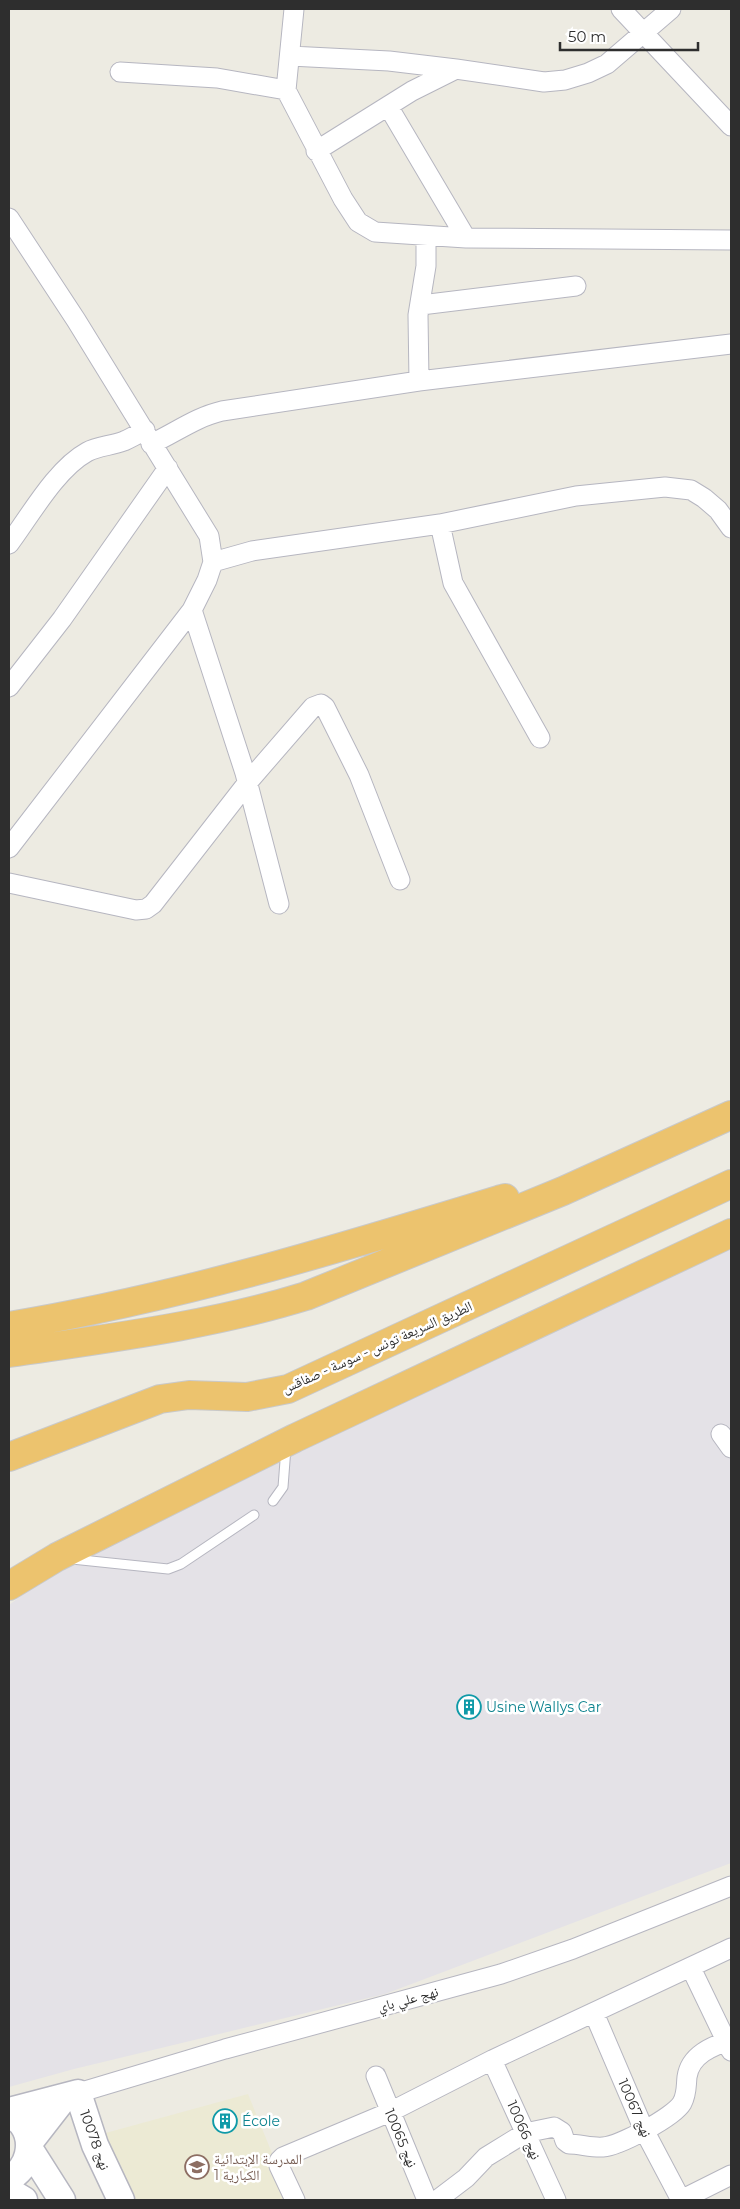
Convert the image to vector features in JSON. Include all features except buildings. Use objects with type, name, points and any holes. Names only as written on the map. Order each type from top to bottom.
[{"type":"highway","points":[[9,1353],[204,1323],[265,1309],[345,1281],[563,1191],[731,1115]]},
{"type":"highway","name":"الطريق السريعة تونس - سوسة - صفاقس","points":[[9,1457],[160,1399],[189,1395],[247,1397],[288,1389],[731,1184]]},
{"type":"highway","points":[[9,1326],[152,1297],[254,1272],[512,1196],[545,1191],[563,1191]]},
{"type":"highway","points":[[9,1586],[56,1557],[286,1443],[731,1233]]},
{"type":"street","points":[[294,9],[286,90],[316,151],[343,199],[358,222],[375,232],[466,238],[731,240]]},
{"type":"street","points":[[621,9],[731,126]]},
{"type":"street","points":[[290,56],[390,61],[456,68],[544,82],[565,80],[607,64],[671,9]]},
{"type":"street","points":[[316,151],[388,106],[456,68]]},
{"type":"street","points":[[120,72],[217,78],[286,90]]},
{"type":"street","points":[[388,106],[466,238]]},
{"type":"street","points":[[9,218],[76,320],[209,536],[213,562],[207,580],[192,610],[9,848]]},
{"type":"street","points":[[419,382],[418,324],[426,266],[426,236]]},
{"type":"street","points":[[421,305],[576,286]]},
{"type":"street","points":[[9,544],[58,478],[85,453],[100,447],[148,437],[210,414],[419,382],[731,344]]},
{"type":"street","points":[[9,687],[62,619],[168,468]]},
{"type":"street","points":[[213,562],[264,549],[440,524],[576,496],[665,486],[691,490],[698,494],[718,510],[731,528]]},
{"type":"street","points":[[440,524],[453,583],[540,738]]},
{"type":"street","points":[[192,610],[248,782],[279,904]]},
{"type":"street","points":[[9,883],[136,910],[146,909],[153,904],[248,782],[313,708],[321,704],[325,707],[359,775],[400,880]]},
{"type":"street","name":"نهج علي باي","points":[[9,2111],[71,2095],[225,2048],[501,1974],[573,1949],[731,1886]]},
{"type":"street","points":[[295,2200],[279,2166],[279,2160],[283,2157],[390,2112],[492,2060],[731,1948]]},
{"type":"street","points":[[437,2200],[466,2178],[486,2157],[525,2133],[554,2127],[562,2132],[565,2141],[569,2144],[606,2147],[666,2118],[680,2106],[687,2092],[690,2065],[695,2057],[730,2044],[691,1968]]},
{"type":"street","name":"نهج 10067","points":[[594,2013],[644,2130],[681,2200]]},
{"type":"street","name":"نهج 10066","points":[[492,2060],[556,2200]]},
{"type":"street","name":"نهج 10065","points":[[376,2076],[427,2200]]},
{"type":"street","points":[[9,2178],[15,2175],[25,2163],[29,2146],[71,2095]]},
{"type":"street","name":"نهج 10078","points":[[71,2095],[121,2200]]},
{"type":"street","points":[[9,2115],[21,2123],[29,2146],[62,2200]]},
{"type":"street","points":[[681,2200],[731,2175]]},
{"type":"street","points":[[9,2191],[24,2200]]},
{"type":"lane","points":[[273,1502],[279,1495],[285,1479],[286,1443]]},
{"type":"lane","points":[[56,1557],[168,1569],[181,1564],[254,1515]]},
{"type":"shaded area","points":[[731,1250],[731,1863],[385,1994],[74,2069],[9,2087],[9,1605],[37,1584],[326,1432],[695,1257]]},
{"type":"shaded area","name":"المدرسة الإبتدائية الكبارية 1","points":[[248,2094],[291,2200],[132,2200],[102,2134]]},
{"type":"place","name":"Usine Wallys Car","points":[[469,1707]]},
{"type":"place","name":"École","points":[[225,2121]]},
{"type":"place","name":"المدرسة الإبتدائية الكبارية 1","points":[[197,2167]]}]
